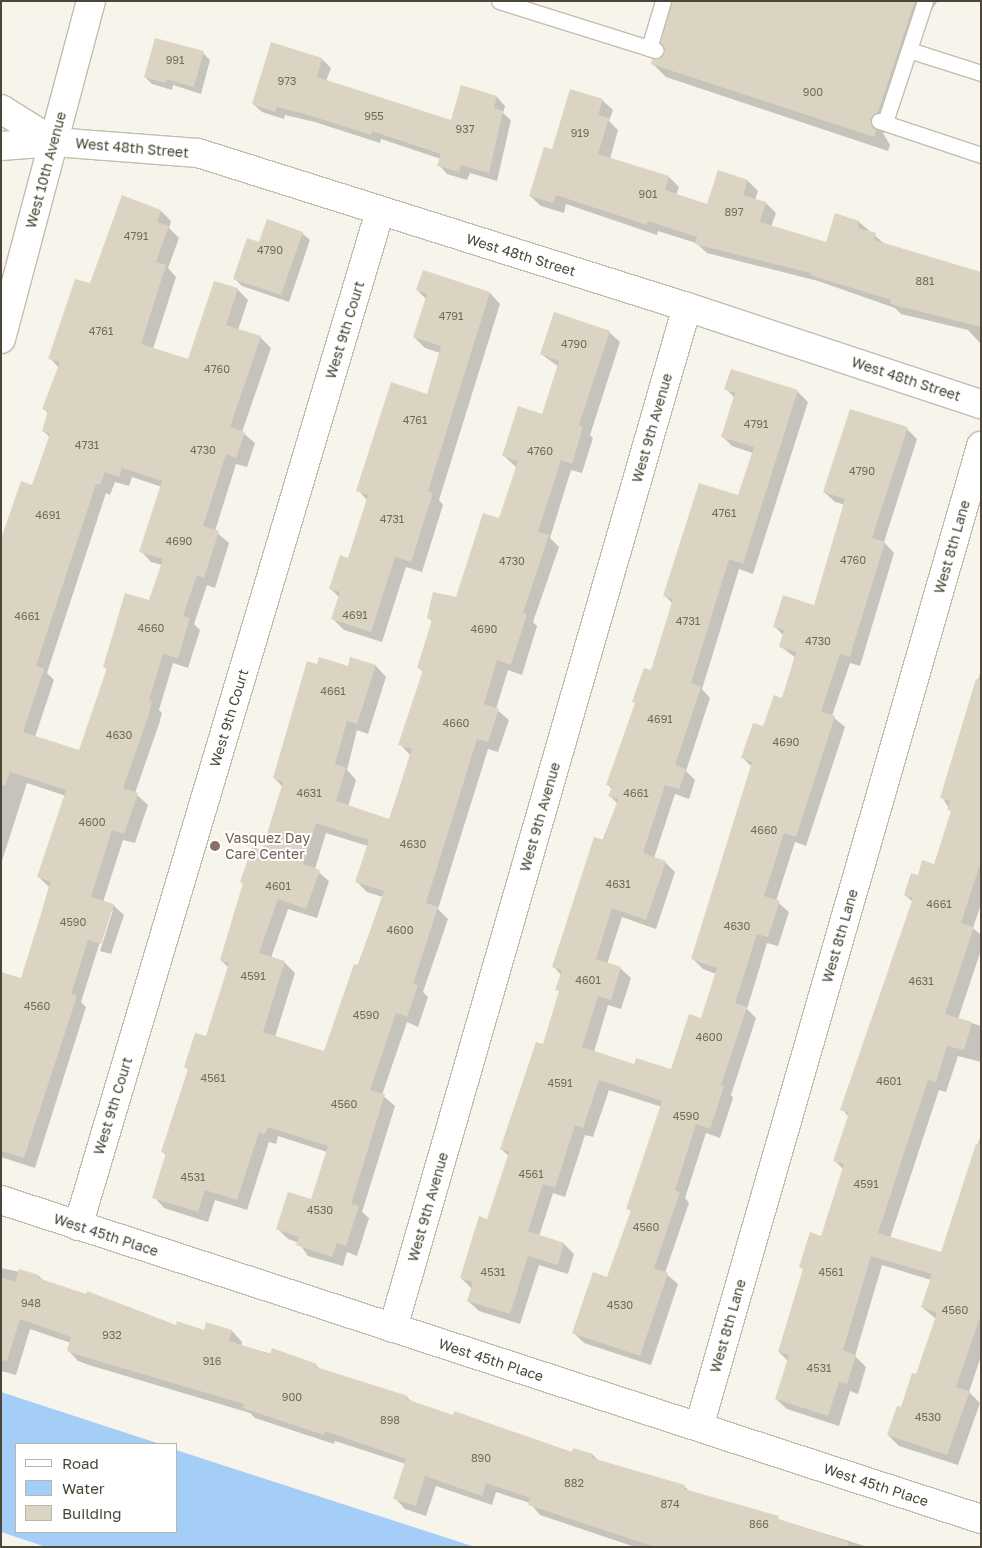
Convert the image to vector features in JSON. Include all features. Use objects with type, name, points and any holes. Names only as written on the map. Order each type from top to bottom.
[{"type":"street","name":"West 10th Avenue","points":[[1,339],[91,1]]},
{"type":"street","name":"West 48th Street","points":[[1,109],[54,142]]},
{"type":"street","name":"West 48th Street","points":[[1,146],[54,142],[198,153],[686,307],[981,404]]},
{"type":"street","name":"West 9th Court","points":[[78,1226],[380,211]]},
{"type":"street","name":"West 9th Avenue","points":[[393,1328],[686,307]]},
{"type":"street","name":"West 8th Lane","points":[[699,1427],[981,446]]},
{"type":"street","name":"West 45th Place","points":[[1,1200],[981,1519]]},
{"type":"lane","points":[[499,1],[652,49],[663,1]]},
{"type":"lane","points":[[925,1],[882,122],[981,155]]},
{"type":"lane","points":[[909,50],[981,73]]},
{"type":"water","points":[[1,1392],[157,1443],[15,1443],[15,1533],[178,1533],[178,1451],[475,1547],[46,1547],[1,1532]]},
{"type":"building","points":[[672,1],[915,1],[878,112],[870,119],[876,130],[874,137],[651,64],[652,59],[664,53],[660,43]]},
{"type":"building","points":[[155,38],[204,51],[194,87],[166,79],[165,83],[144,77]]},
{"type":"building","points":[[271,42],[322,58],[317,77],[451,120],[461,85],[497,96],[494,108],[503,111],[489,173],[461,165],[459,172],[437,166],[441,154],[372,131],[371,135],[305,114],[277,107],[275,112],[252,104]]},
{"type":"building","points":[[570,89],[603,99],[598,115],[609,118],[598,154],[669,176],[665,190],[707,204],[718,170],[748,180],[743,195],[766,202],[760,222],[826,242],[835,213],[859,221],[858,228],[876,233],[874,240],[981,272],[981,327],[890,304],[891,300],[810,275],[811,273],[695,244],[697,237],[648,221],[647,225],[556,195],[553,203],[529,196],[544,147],[552,149]]},
{"type":"building","points":[[122,195],[161,210],[157,222],[169,226],[156,262],[166,265],[141,344],[188,359],[214,281],[238,288],[226,325],[261,336],[230,427],[245,432],[236,458],[226,454],[203,526],[219,531],[204,578],[197,575],[183,616],[190,618],[178,658],[163,654],[149,700],[152,701],[149,714],[123,788],[138,793],[124,834],[112,830],[91,897],[114,904],[101,944],[88,940],[71,994],[77,996],[24,1158],[1,1151],[1,972],[21,978],[51,882],[37,877],[66,790],[10,772],[5,785],[1,785],[1,539],[21,481],[32,485],[50,434],[42,431],[48,411],[42,409],[60,362],[48,359],[75,279],[90,283]],"holes":[[[122,468],[162,481],[139,552],[163,559],[149,600],[125,593],[103,667],[107,668],[79,750],[23,732],[44,669],[36,666],[96,484],[100,485],[105,472],[119,477]]]},
{"type":"building","points":[[267,219],[303,232],[281,295],[233,279],[247,238],[259,242]]},
{"type":"building","points":[[423,270],[490,292],[428,491],[433,493],[411,562],[395,557],[371,632],[331,619],[340,592],[329,589],[340,555],[348,558],[368,495],[356,491],[391,382],[427,394],[441,346],[413,337],[427,294],[416,290]]},
{"type":"building","points":[[554,312],[610,331],[579,425],[583,427],[572,464],[561,460],[538,532],[549,535],[523,613],[527,614],[511,665],[497,660],[484,704],[499,709],[488,742],[477,739],[426,903],[438,907],[413,984],[418,985],[407,1017],[396,1013],[370,1090],[385,1094],[351,1204],[359,1206],[346,1246],[337,1243],[332,1257],[296,1245],[299,1237],[276,1229],[288,1192],[311,1199],[328,1146],[268,1127],[265,1134],[259,1132],[237,1200],[205,1190],[198,1212],[152,1198],[166,1153],[161,1152],[188,1069],[184,1067],[195,1033],[206,1036],[229,963],[220,960],[243,883],[240,882],[252,847],[262,850],[283,782],[273,778],[307,661],[317,664],[319,657],[348,666],[350,657],[376,665],[357,724],[347,721],[335,764],[346,768],[336,801],[389,819],[412,749],[398,745],[423,670],[417,668],[432,620],[427,618],[433,592],[456,597],[483,513],[499,518],[518,461],[502,456],[518,406],[542,414],[559,361],[540,354]],"holes":[[[316,823],[369,840],[355,882],[384,891],[358,965],[354,964],[324,1051],[263,1032],[285,961],[259,953],[278,899],[306,909],[320,870],[303,864]]]},
{"type":"building","points":[[731,369],[798,390],[743,564],[729,559],[691,683],[701,687],[675,765],[686,769],[679,789],[665,785],[643,853],[666,861],[646,920],[612,908],[596,959],[621,967],[611,1000],[598,996],[582,1047],[634,1064],[636,1058],[671,1069],[689,1014],[701,1018],[717,968],[691,959],[752,762],[741,758],[753,723],[763,726],[774,695],[782,698],[796,652],[779,647],[784,630],[773,627],[783,595],[814,605],[845,499],[823,492],[850,409],[908,427],[872,538],[885,542],[850,657],[840,654],[821,711],[835,716],[796,837],[784,833],[764,896],[780,901],[768,937],[757,934],[735,1003],[747,1007],[721,1085],[724,1086],[710,1129],[696,1124],[675,1190],[680,1192],[654,1268],[668,1273],[640,1356],[572,1333],[593,1272],[607,1277],[631,1210],[626,1209],[662,1101],[599,1080],[583,1128],[575,1125],[555,1188],[543,1184],[528,1231],[564,1243],[558,1265],[528,1256],[510,1314],[467,1301],[473,1282],[460,1278],[479,1216],[487,1219],[509,1152],[500,1149],[536,1042],[543,1044],[559,991],[555,990],[562,970],[552,967],[594,837],[604,840],[618,799],[608,796],[612,787],[606,785],[635,703],[632,702],[644,668],[651,670],[673,599],[663,596],[699,483],[738,495],[754,447],[721,437],[735,393],[724,389]]},
{"type":"building","points":[[976,679],[981,680],[981,861],[961,923],[974,927],[945,1014],[972,1022],[964,1050],[947,1046],[936,1082],[928,1080],[878,1233],[941,1252],[976,1144],[981,1144],[981,1314],[956,1387],[970,1391],[947,1455],[887,1435],[897,1406],[901,1407],[912,1373],[916,1374],[937,1313],[921,1307],[932,1274],[871,1256],[843,1350],[856,1355],[847,1384],[839,1382],[828,1416],[775,1399],[789,1355],[778,1352],[803,1269],[799,1267],[810,1232],[821,1236],[844,1164],[833,1161],[849,1113],[840,1110],[913,898],[904,895],[911,873],[918,875],[922,860],[934,864],[951,811],[947,810],[950,801],[940,798]]},
{"type":"building","points":[[19,1269],[39,1275],[38,1278],[86,1294],[87,1291],[176,1325],[177,1321],[204,1330],[206,1322],[232,1330],[229,1341],[270,1354],[272,1348],[317,1364],[316,1367],[408,1396],[406,1399],[453,1415],[454,1411],[572,1452],[573,1448],[593,1454],[592,1458],[685,1485],[684,1489],[779,1516],[778,1519],[848,1542],[848,1547],[655,1547],[528,1505],[530,1498],[486,1483],[482,1496],[425,1476],[416,1506],[393,1499],[406,1459],[325,1431],[324,1435],[243,1408],[244,1404],[67,1351],[71,1337],[20,1319],[7,1361],[1,1360],[1,1277],[15,1282]]},
{"type":"place","name":"Vasquez Day Care Center","points":[[215,846]]}]
